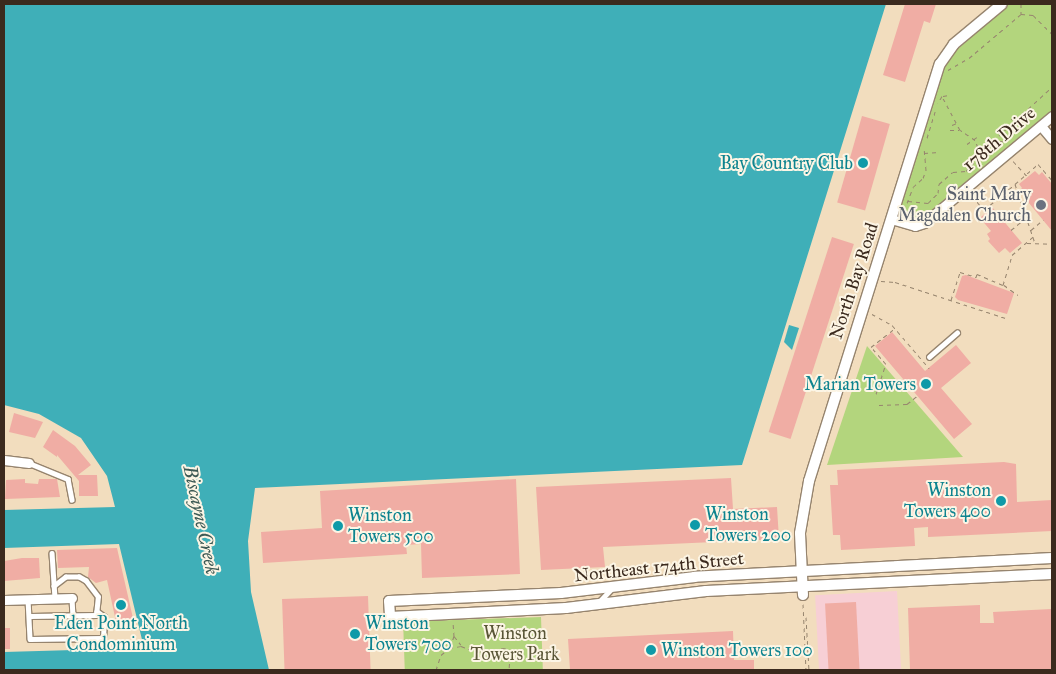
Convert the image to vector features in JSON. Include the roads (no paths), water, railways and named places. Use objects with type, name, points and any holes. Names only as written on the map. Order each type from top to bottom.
[{"type":"street","name":"North Bay Road","points":[[802,591],[800,533],[808,481],[940,64],[954,44],[1002,4]]},
{"type":"street","name":"178th Drive","points":[[891,219],[915,226],[924,223],[1052,116]]},
{"type":"street","points":[[1040,126],[1052,139]]},
{"type":"street","points":[[4,460],[29,464]]},
{"type":"street","name":"Northeast 174th Street","points":[[1052,558],[737,575],[561,593],[389,601],[390,617],[450,616],[562,608],[738,590],[802,591],[920,581],[1052,574]]},
{"type":"street","points":[[1020,561],[1021,577]]},
{"type":"street","points":[[919,566],[920,581]]},
{"type":"street","points":[[877,568],[877,584]]},
{"type":"street","points":[[4,600],[72,598]]},
{"type":"lane","points":[[929,357],[957,333]]},
{"type":"lane","points":[[29,464],[68,479],[72,500]]},
{"type":"lane","points":[[52,553],[55,598]]},
{"type":"lane","points":[[737,575],[738,590]]},
{"type":"lane","points":[[30,616],[96,615],[98,597],[86,581],[78,577],[66,577],[54,586]]},
{"type":"lane","points":[[597,604],[612,588]]},
{"type":"lane","points":[[561,593],[562,608]]},
{"type":"lane","points":[[72,598],[73,616]]},
{"type":"lane","points":[[446,598],[450,616]]},
{"type":"lane","points":[[28,599],[30,639],[103,638],[104,617],[97,612]]},
{"type":"water","name":"Biscayne Creek","points":[[4,4],[886,4],[742,465],[255,488],[248,541],[251,592],[269,670],[4,670],[4,652],[144,648],[119,544],[4,548],[4,510],[115,507],[107,476],[81,438],[39,414],[4,405]]},
{"type":"water","points":[[789,325],[799,328],[792,350],[784,342]]},
{"type":"place","name":"Bay Country Club","points":[[863,163]]},
{"type":"place","name":"Saint Mary Magdalen Church","points":[[1041,205]]},
{"type":"place","name":"Marian Towers","points":[[926,384]]},
{"type":"place","name":"Winston Towers 400","points":[[1001,501]]},
{"type":"place","name":"Winston Towers 200","points":[[695,525]]},
{"type":"place","name":"Winston Towers 500","points":[[338,526]]},
{"type":"place","name":"Eden Point North Condominium","points":[[121,605]]},
{"type":"place","name":"Winston Towers 700","points":[[355,634]]},
{"type":"place","name":"Winston Towers 100","points":[[651,650]]},
{"type":"park label","name":"Winston Towers Park","points":[[515,644]]}]
